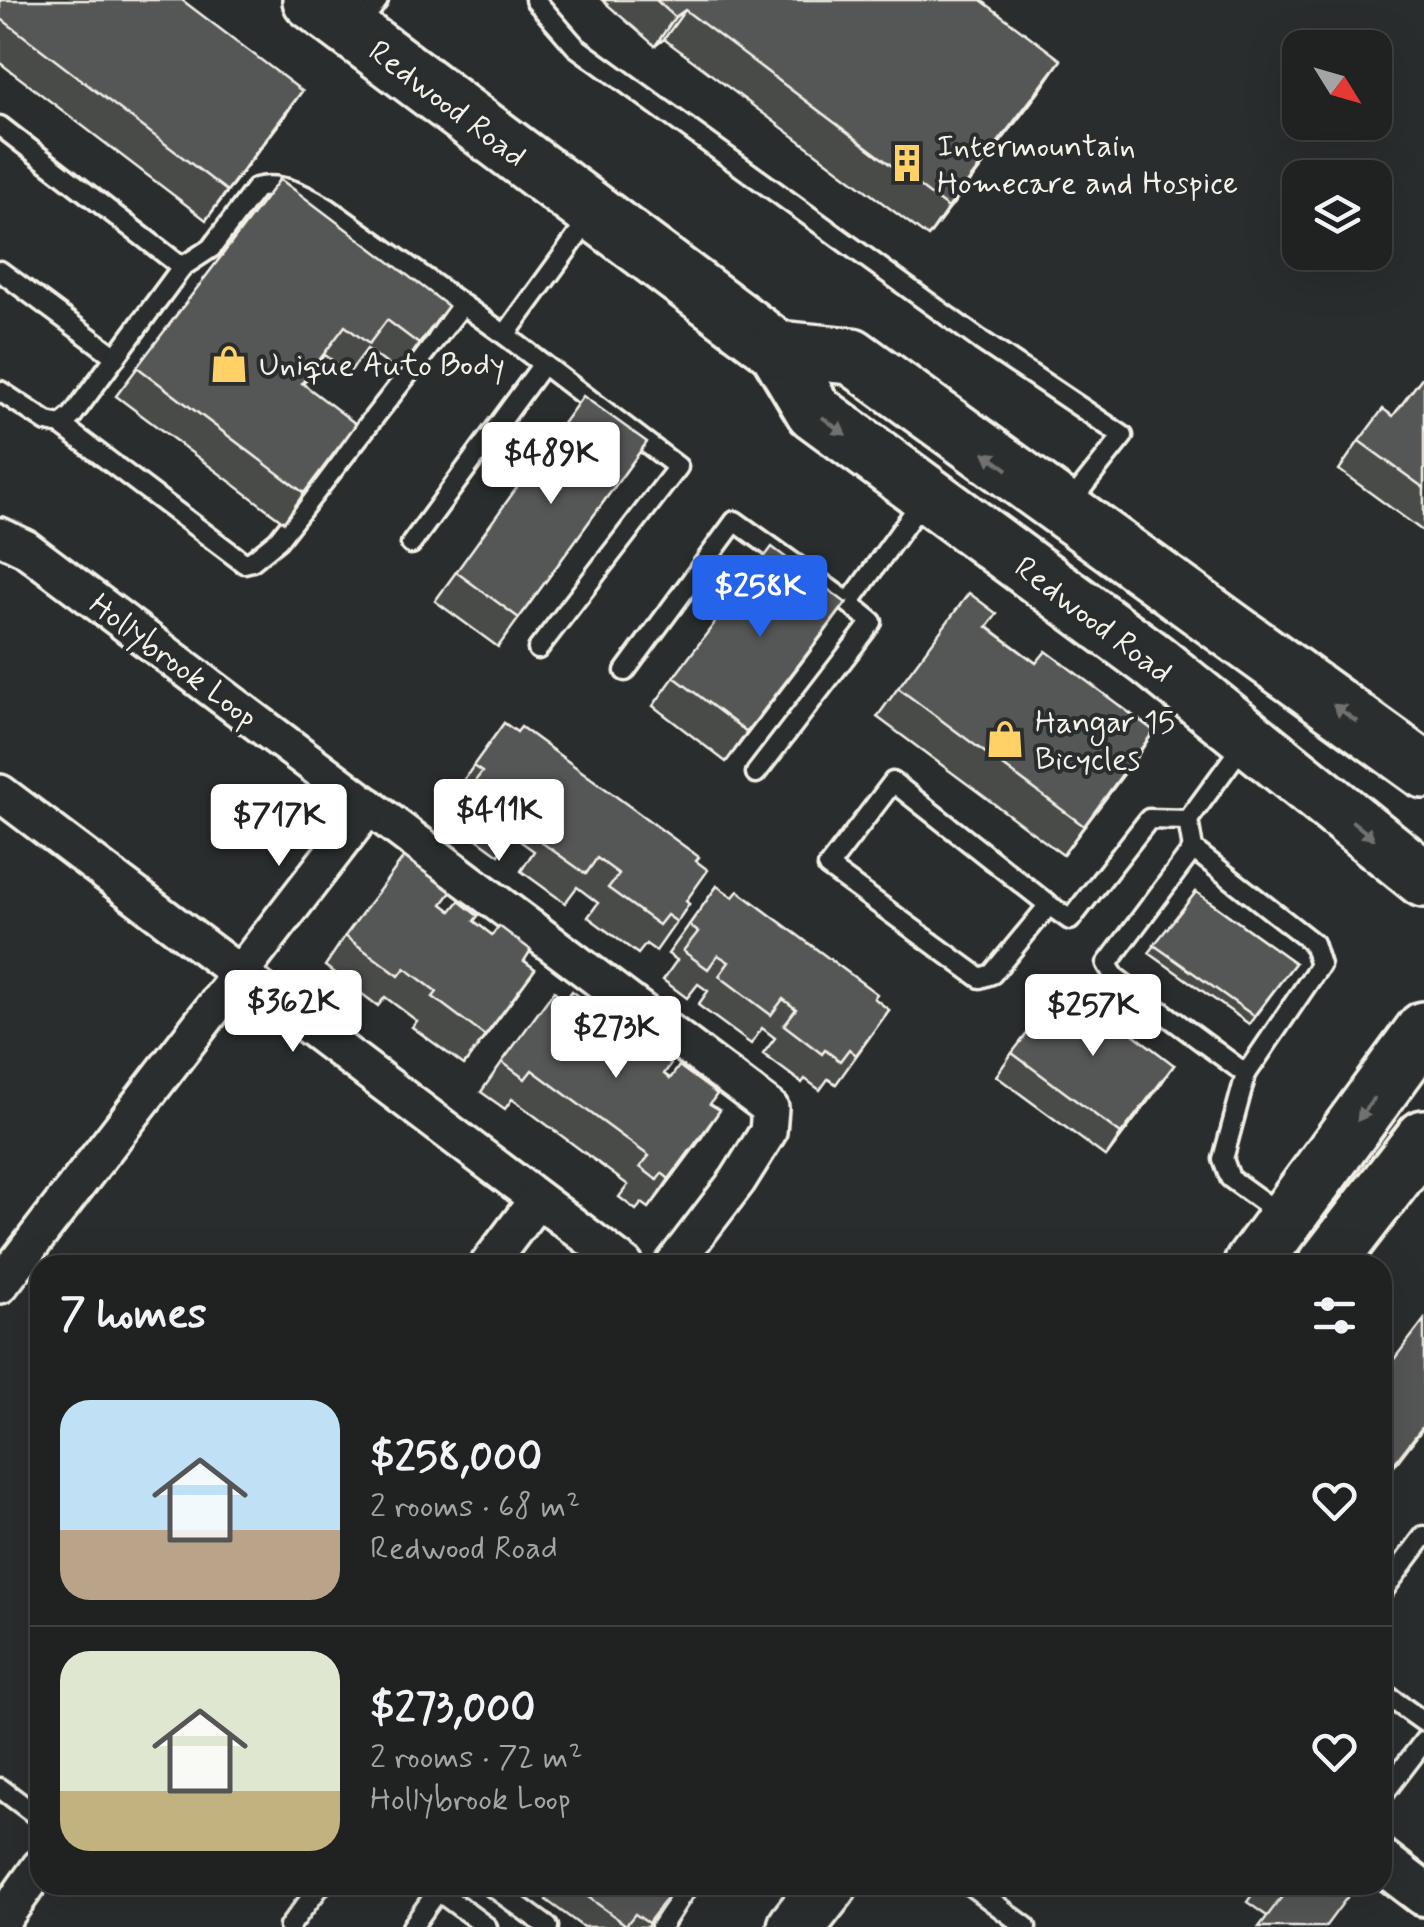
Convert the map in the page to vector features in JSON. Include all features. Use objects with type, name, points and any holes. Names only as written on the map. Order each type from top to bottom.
[{"type":"main road","name":"Redwood Road","points":[[311,0],[366,16],[594,213],[776,349],[814,410],[1150,659],[1424,879]]},
{"type":"main road","points":[[776,349],[852,356],[1424,770]]},
{"type":"main road","points":[[1259,1255],[1424,1030]]},
{"type":"main road","points":[[1334,1255],[1424,1138]]},
{"type":"main road","points":[[796,1927],[821,1895]]},
{"type":"street","name":"Hollybrook Loop","points":[[0,536],[25,548],[770,1108],[768,1132],[680,1255]]},
{"type":"street","points":[[0,793],[611,1255]]},
{"type":"street","points":[[0,1285],[369,806]]},
{"type":"street","points":[[496,1255],[537,1200]]},
{"type":"street","points":[[1392,1870],[1424,1894]]},
{"type":"street","points":[[0,1923],[30,1881]]},
{"type":"lane","points":[[535,0],[576,46],[964,328],[1122,436],[1064,510]]},
{"type":"lane","points":[[0,126],[182,267]]},
{"type":"lane","points":[[61,425],[72,416],[182,267],[211,248],[256,188],[266,186],[307,195],[505,336],[678,468],[538,649]]},
{"type":"lane","points":[[505,336],[594,213]]},
{"type":"lane","points":[[0,271],[116,356]]},
{"type":"lane","points":[[0,391],[30,412],[61,425],[244,563],[278,540],[462,305]]},
{"type":"lane","points":[[411,544],[542,364]]},
{"type":"lane","points":[[850,603],[926,496]]},
{"type":"lane","points":[[624,671],[735,521],[850,603],[872,622],[756,773]]},
{"type":"lane","points":[[1248,738],[1188,820],[1193,849],[1313,944],[1320,965],[1246,1074],[1223,1159],[1230,1178],[1285,1219]]},
{"type":"lane","points":[[1050,905],[992,974],[980,978],[828,867],[892,782],[1070,920],[1149,819],[1188,820]]},
{"type":"lane","points":[[1193,849],[1107,964],[1115,978],[1246,1074]]},
{"type":"lane","points":[[1392,1579],[1424,1536]]},
{"type":"lane","points":[[1392,1699],[1424,1722]]},
{"type":"lane","points":[[1392,1783],[1424,1741]]},
{"type":"lane","points":[[0,1788],[30,1810]]},
{"type":"lane","points":[[290,1927],[314,1895]]},
{"type":"lane","points":[[412,1927],[435,1895]]},
{"type":"lane","points":[[448,1895],[487,1927]]},
{"type":"lane","points":[[504,1895],[548,1927]]},
{"type":"lane","points":[[661,1927],[682,1895]]},
{"type":"lane","points":[[983,1895],[1026,1927]]},
{"type":"building","points":[[0,0],[182,0],[302,91],[227,191],[0,18]]},
{"type":"building","name":"Intermountain Homecare and Hospice","points":[[656,0],[981,0],[1061,60],[948,208],[685,10],[675,17]]},
{"type":"building","name":"Unique Auto Body","points":[[280,179],[448,306],[419,344],[387,320],[369,344],[345,326],[302,383],[356,424],[304,493],[137,367]]},
{"type":"building","points":[[1424,375],[1424,488],[1359,441],[1383,409],[1393,416]]},
{"type":"building","points":[[583,396],[647,442],[519,618],[456,572]]},
{"type":"building","points":[[772,547],[846,603],[747,732],[674,677]]},
{"type":"building","name":"Hangar 15 Bicycles","points":[[969,593],[997,614],[987,627],[1036,663],[1046,651],[1154,731],[1084,826],[898,688]]},
{"type":"building","points":[[504,723],[517,732],[521,727],[699,857],[696,861],[708,870],[686,901],[689,904],[677,922],[667,915],[659,925],[608,888],[619,874],[597,858],[586,874],[541,842],[555,822],[533,806],[519,826],[469,789],[482,772],[473,766]]},
{"type":"building","points":[[404,857],[451,892],[442,904],[451,911],[459,901],[478,916],[474,921],[492,935],[499,926],[531,950],[524,961],[535,969],[485,1036],[433,997],[437,992],[405,968],[399,976],[345,936]]},
{"type":"building","points":[[717,886],[733,897],[738,891],[877,994],[874,998],[889,1010],[856,1055],[849,1049],[840,1061],[825,1050],[822,1054],[784,1025],[796,1009],[783,999],[771,1015],[719,976],[729,962],[718,955],[708,969],[683,951],[698,932],[689,925]]},
{"type":"building","points":[[1196,892],[1295,963],[1254,1016],[1154,945]]},
{"type":"building","points":[[1066,983],[1174,1065],[1121,1134],[1012,1053]]},
{"type":"building","points":[[554,991],[565,1000],[572,991],[605,1016],[597,1027],[605,1033],[614,1021],[671,1064],[664,1074],[670,1079],[679,1066],[717,1094],[710,1104],[720,1110],[669,1179],[662,1173],[657,1180],[640,1167],[649,1156],[532,1070],[525,1079],[502,1062]]},
{"type":"building","points":[[1424,1320],[1424,1425],[1392,1466],[1392,1362]]},
{"type":"building","points":[[586,1895],[669,1895],[648,1923],[635,1914],[626,1925]]},
{"type":"building","points":[[1283,1895],[1348,1896],[1325,1927],[1259,1927]]},
{"type":"place","name":"Intermountain Homecare and Hospice","points":[[907,163]]},
{"type":"place","name":"Unique Auto Body","points":[[229,364]]},
{"type":"place","name":"Hangar 15 Bicycles","points":[[1005,739]]}]
